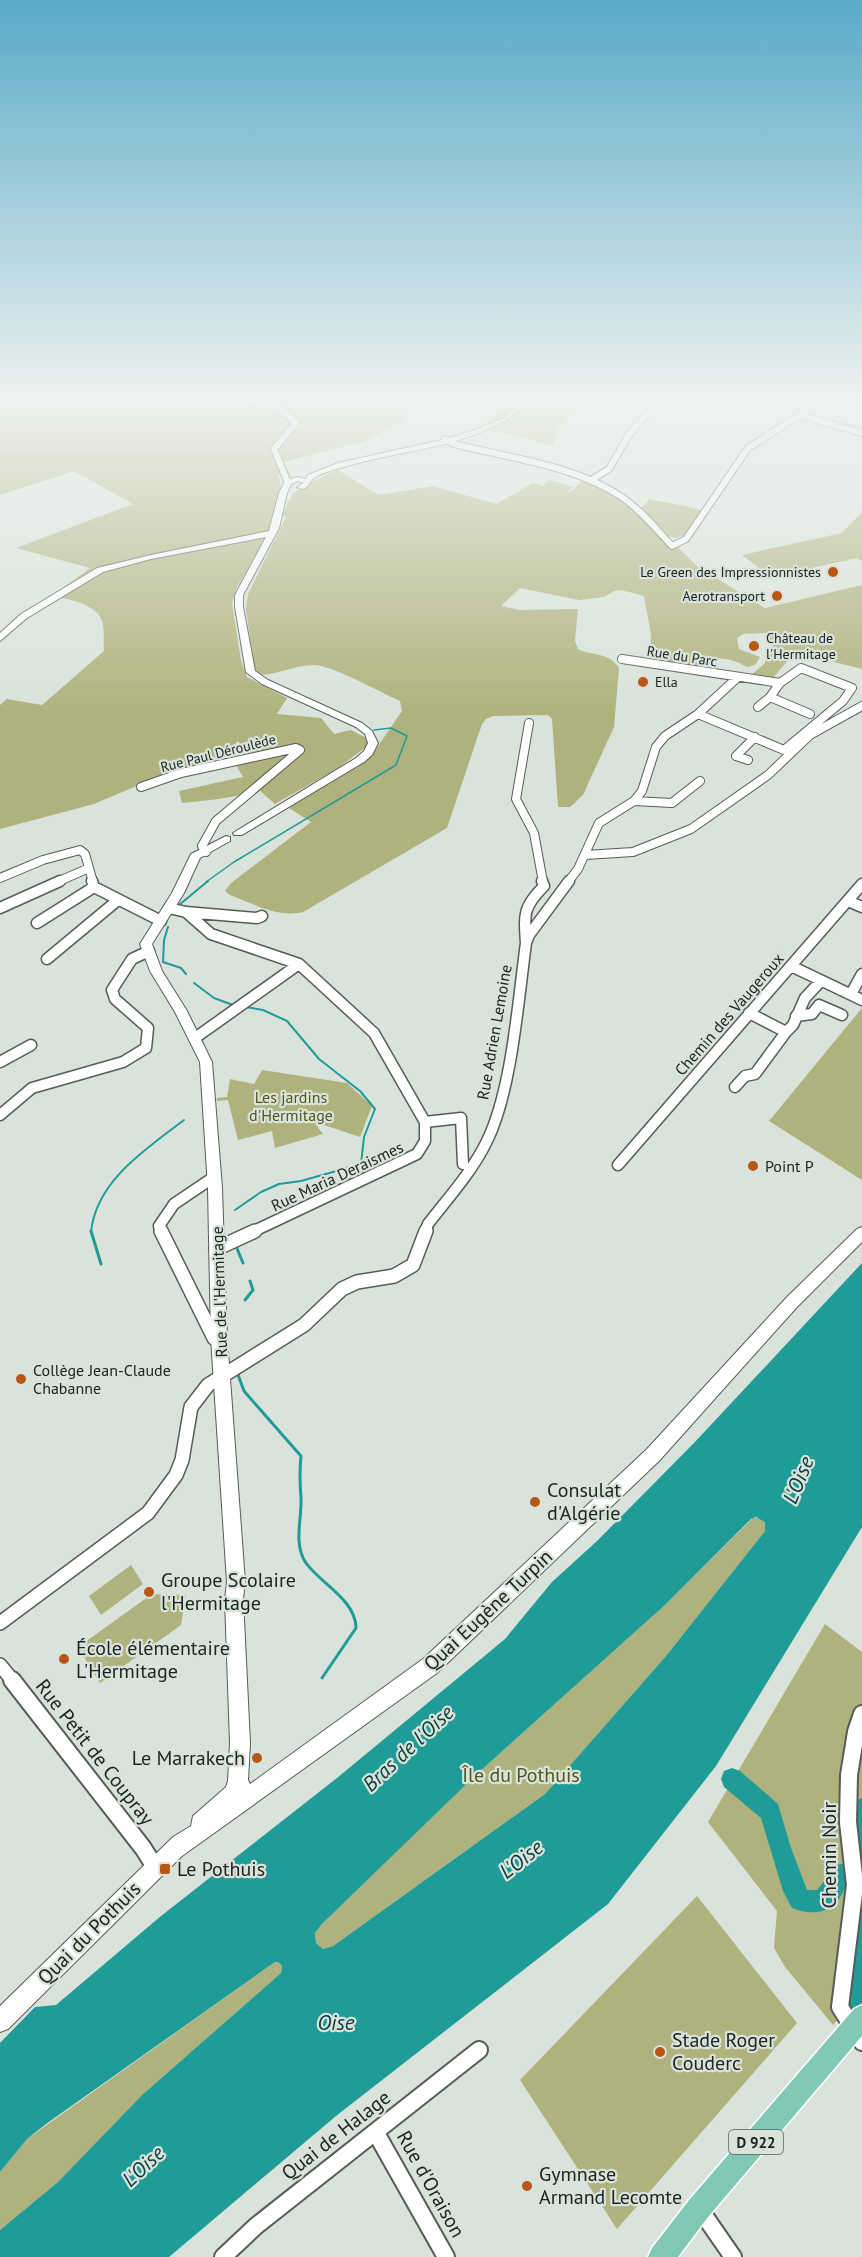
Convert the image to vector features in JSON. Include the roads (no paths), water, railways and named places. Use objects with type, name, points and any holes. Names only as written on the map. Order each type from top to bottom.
[{"type":"main road","points":[[148,951],[148,941],[191,866],[205,851],[368,753],[373,743],[369,733],[333,713],[265,682],[251,672],[238,602],[240,592],[272,533],[282,502]]},
{"type":"main road","points":[[0,638],[24,616],[100,570],[151,557],[272,533]]},
{"type":"main road","name":"Rue de l'Hermitage","points":[[148,951],[155,968],[197,1040],[206,1060],[217,1235],[219,1338],[229,1507],[227,1533],[230,1582],[234,1599],[240,1743],[244,1754],[245,1788]]},
{"type":"main road","name":"Quai Eugène Turpin","points":[[245,1788],[429,1666],[653,1455],[792,1302],[862,1233]]},
{"type":"main road","name":"Quai du Pothuis","points":[[175,1849],[229,1811],[245,1788]]},
{"type":"main road","name":"Quai du Pothuis","points":[[1,2020],[155,1868],[245,1788]]},
{"type":"main road","name":"D 922","points":[[660,2257],[699,2208],[859,2029]]},
{"type":"street","points":[[628,502],[672,546],[686,539],[711,502]]},
{"type":"street","name":"Rue du Parc","points":[[622,659],[780,683]]},
{"type":"street","points":[[698,714],[784,750],[843,701],[852,688],[801,668],[780,683],[758,706]]},
{"type":"street","points":[[634,801],[642,791],[656,747],[665,736],[698,714],[738,677]]},
{"type":"street","points":[[768,698],[807,715],[826,714]]},
{"type":"street","points":[[585,855],[633,852],[691,829],[768,775],[810,735],[862,706]]},
{"type":"street","points":[[807,715],[805,722],[810,727]]},
{"type":"street","points":[[529,723],[516,799],[517,805],[534,832],[539,872],[544,886]]},
{"type":"street","points":[[748,760],[736,756],[754,737]]},
{"type":"street","name":"Rue Paul Déroulède","points":[[141,787],[181,773],[296,748],[300,750],[216,821],[202,846],[205,851]]},
{"type":"street","points":[[634,801],[672,803],[700,781]]},
{"type":"street","name":"Rue Adrien Lemoine","points":[[0,1623],[83,1564],[148,1513],[176,1475],[182,1460],[191,1407],[200,1393],[222,1374],[304,1325],[342,1289],[357,1282],[394,1276],[412,1265],[428,1224],[466,1175],[487,1142],[500,1102],[529,934],[578,869],[599,823],[634,801]]},
{"type":"street","points":[[0,878],[76,850],[85,854],[94,886],[161,921]]},
{"type":"street","points":[[0,908],[89,868]]},
{"type":"street","name":"Chemin des Vaugeroux","points":[[618,1165],[862,884]]},
{"type":"street","points":[[37,923],[94,886]]},
{"type":"street","points":[[544,886],[562,891]]},
{"type":"street","points":[[526,943],[523,915],[525,907],[544,886]]},
{"type":"street","points":[[47,959],[118,900]]},
{"type":"street","points":[[848,901],[862,907]]},
{"type":"street","points":[[170,905],[186,912],[211,934],[299,964],[374,1033],[425,1122],[461,1118],[463,1164]]},
{"type":"street","points":[[186,912],[257,918],[262,916]]},
{"type":"street","points":[[0,1115],[31,1089],[57,1078],[131,1059],[146,1048],[148,1028],[115,999],[112,990],[132,959],[148,951]]},
{"type":"street","points":[[197,1040],[299,964]]},
{"type":"street","points":[[791,966],[862,1000]]},
{"type":"street","points":[[851,994],[862,974]]},
{"type":"street","points":[[735,1087],[745,1076],[755,1074],[793,1025],[805,998],[818,984]]},
{"type":"street","points":[[796,1016],[812,1014],[819,1005],[842,1015]]},
{"type":"street","points":[[749,1013],[786,1032]]},
{"type":"street","points":[[0,1062],[31,1045]]},
{"type":"street","name":"Rue Maria Deraismes","points":[[216,1249],[417,1154],[425,1141],[425,1122]]},
{"type":"street","points":[[214,1177],[171,1207],[163,1216],[159,1226],[214,1338],[219,1338]]},
{"type":"street","name":"Rue Petit de Coupray","points":[[0,1665],[136,1839],[155,1868]]},
{"type":"street","name":"Chemin Noir","points":[[859,2029],[840,2007],[855,1885],[851,1867],[848,1813],[852,1746],[862,1714]]},
{"type":"street","name":"Quai de Halage","points":[[223,2257],[256,2226],[479,2050]]},
{"type":"street","name":"Rue d'Oraison","points":[[376,2133],[446,2257]]},
{"type":"street","points":[[699,2208],[733,2257]]},
{"type":"water","name":"Oise","points":[[862,1263],[862,1527],[716,1766],[608,1904],[336,2116],[169,2257],[0,2257],[0,2230],[58,2182],[142,2095],[281,1973],[282,1966],[275,1962],[46,2124],[27,2139],[0,2172],[0,2043],[35,2007],[56,2005],[161,1916],[337,1778],[505,1639],[552,1582],[597,1541],[694,1443]],"holes":[[[756,1517],[765,1522],[765,1531],[666,1656],[545,1794],[333,1946],[323,1949],[316,1943],[315,1933],[322,1924],[478,1773],[665,1605],[751,1519]]]},
{"type":"waterway","points":[[206,882],[234,862],[396,765],[407,736],[391,728],[374,730]]},
{"type":"waterway","points":[[179,905],[208,881]]},
{"type":"waterway","points":[[168,927],[164,940],[163,962],[181,968],[186,974]]},
{"type":"waterway","points":[[194,983],[214,998],[233,1005]]},
{"type":"waterway","points":[[235,1210],[261,1192],[279,1184],[301,1181],[361,1164],[364,1137],[375,1109],[360,1091],[319,1059],[287,1021],[263,1010],[246,1007]]},
{"type":"waterway","points":[[91,1231],[102,1197],[113,1182],[139,1155],[184,1120]]},
{"type":"waterway","points":[[91,1231],[101,1264]]},
{"type":"waterway","points":[[236,1246],[243,1263]]},
{"type":"waterway","points":[[245,1300],[253,1290],[250,1281]]},
{"type":"waterway","points":[[237,1372],[244,1391],[301,1456],[299,1540],[302,1556],[312,1570],[344,1600],[354,1618],[356,1628],[322,1678]]},
{"type":"waterway","points":[[732,1779],[770,1812],[780,1850],[789,1869],[794,1891],[800,1900],[814,1902],[825,1898],[833,1889],[839,1876],[846,1874]]},
{"type":"waterway","points":[[855,1873],[861,1874],[862,1809]]},
{"type":"waterway","points":[[857,2005],[852,1975],[862,1924]]},
{"type":"place","name":"Le Green des Impressionnistes","points":[[833,572]]},
{"type":"place","name":"Aerotransport","points":[[777,596]]},
{"type":"place","name":"Château de l'Hermitage","points":[[754,646]]},
{"type":"place","name":"Ella","points":[[643,682]]},
{"type":"place","name":"Point P","points":[[753,1166]]},
{"type":"place","name":"Collège Jean-Claude Chabanne","points":[[21,1379]]},
{"type":"place","name":"Consulat d'Algérie","points":[[535,1502]]},
{"type":"place","name":"Groupe Scolaire l'Hermitage","points":[[149,1592]]},
{"type":"place","name":"École élémentaire L'Hermitage","points":[[64,1659]]},
{"type":"place","name":"Le Marrakech","points":[[257,1758]]},
{"type":"place","name":"Le Pothuis","points":[[165,1869]]},
{"type":"place","name":"Stade Roger Couderc","points":[[660,2052]]},
{"type":"place","name":"Gymnase Armand Lecomte","points":[[527,2186]]},
{"type":"park label","name":"Les jardins d'Hermitage","points":[[291,1106]]},
{"type":"park label","name":"Île du Pothuis","points":[[521,1775]]},
{"type":"water label","name":"L'Oise","points":[[798,1480]]},
{"type":"water label","name":"Bras de l'Oise","points":[[408,1748]]},
{"type":"water label","name":"L'Oise","points":[[521,1859]]},
{"type":"water label","name":"L'Oise","points":[[143,2166]]}]
